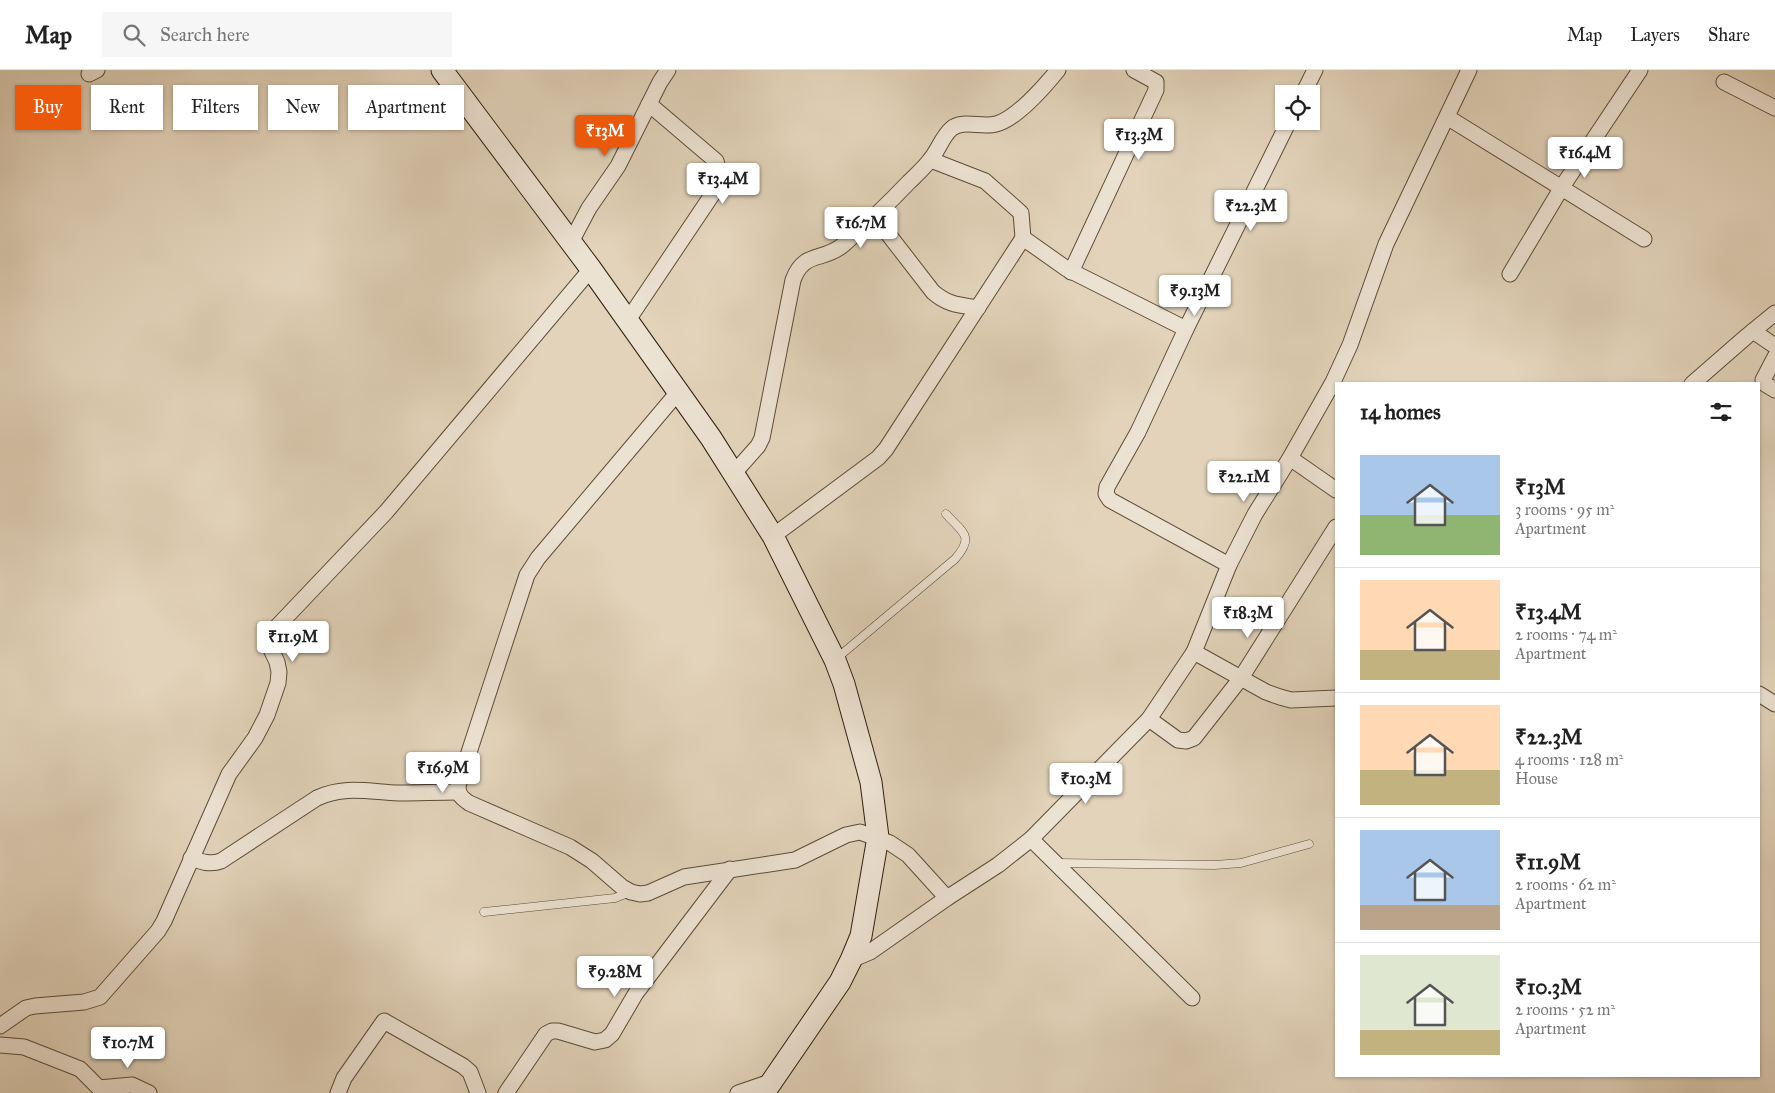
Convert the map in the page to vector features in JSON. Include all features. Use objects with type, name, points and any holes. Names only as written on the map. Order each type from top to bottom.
[{"type":"street","points":[[442,70],[591,269],[712,438],[772,536],[835,660],[844,684],[871,782],[878,838],[860,936],[840,982],[767,1088],[738,1093]]},
{"type":"street","points":[[571,242],[589,208],[618,166],[660,82],[668,70]]},
{"type":"street","points":[[734,473],[758,446],[762,438],[796,271],[810,259],[832,253],[875,217],[931,160],[951,129],[957,125],[996,124],[1006,120],[1040,91],[1058,70]]},
{"type":"street","points":[[1071,272],[1156,90],[1156,82],[1134,70]]},
{"type":"street","points":[[1308,85],[1315,70]]},
{"type":"street","points":[[851,960],[870,952],[947,898],[998,866],[1031,839],[1148,719],[1194,652],[1229,565],[1255,514],[1290,458],[1333,382],[1350,345],[1386,244],[1469,70]]},
{"type":"street","points":[[1510,274],[1562,187],[1640,70]]},
{"type":"street","points":[[1724,82],[1775,108]]},
{"type":"street","points":[[628,320],[718,186],[720,179],[716,161],[649,104]]},
{"type":"street","points":[[1447,117],[1644,239]]},
{"type":"street","points":[[1229,565],[1110,500],[1106,494],[1107,487],[1138,432],[1186,328],[1285,130]]},
{"type":"street","points":[[772,536],[878,458],[886,449],[1024,238],[1021,213],[985,181],[931,160]]},
{"type":"street","points":[[875,217],[933,292],[950,304],[978,308]]},
{"type":"street","points":[[1024,238],[1071,272],[1186,328]]},
{"type":"street","points":[[0,1026],[26,1008],[84,1002],[100,997],[158,931],[229,774],[254,738],[267,715],[278,683],[279,672],[277,662],[269,645],[268,640],[271,633],[386,512],[591,269]]},
{"type":"street","points":[[1694,382],[1775,313]]},
{"type":"street","points":[[1752,331],[1775,346]]},
{"type":"street","points":[[1775,357],[1763,380],[1765,384],[1775,390]]},
{"type":"street","points":[[678,391],[533,565],[524,585],[458,786],[460,797],[469,803],[570,847],[592,860],[622,886],[631,892],[640,894],[648,893],[684,877],[795,860],[846,835],[860,832],[890,843],[908,855],[947,898]]},
{"type":"street","points":[[1290,458],[1335,489]]},
{"type":"street","points":[[1148,719],[1178,740],[1186,741],[1194,738],[1241,678],[1335,529]]},
{"type":"street","points":[[1194,652],[1266,692],[1292,700],[1335,698]]},
{"type":"street","points":[[1760,695],[1775,704]]},
{"type":"street","points":[[191,858],[214,864],[317,798],[330,792],[342,790],[398,793],[458,792]]},
{"type":"street","points":[[1031,839],[1192,998]]},
{"type":"street","points":[[506,1093],[546,1034],[558,1031],[596,1042],[605,1040],[612,1034],[636,993],[730,869]]},
{"type":"street","points":[[338,1093],[344,1078],[384,1021],[463,1066],[470,1072],[478,1093]]},
{"type":"street","points":[[0,1045],[24,1047],[80,1069],[101,1090],[123,1084],[132,1085],[149,1093]]},
{"type":"lane","points":[[835,660],[956,560],[966,542],[965,535],[946,514]]},
{"type":"lane","points":[[1055,863],[1215,865],[1241,863],[1309,844]]},
{"type":"lane","points":[[484,912],[615,898],[631,892]]}]
